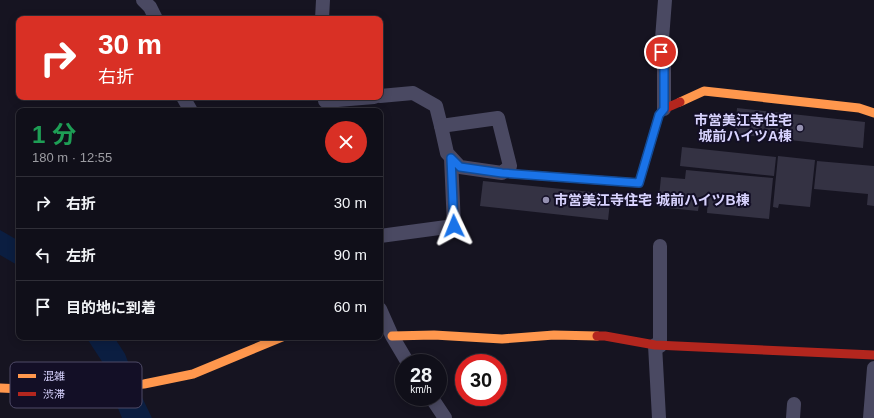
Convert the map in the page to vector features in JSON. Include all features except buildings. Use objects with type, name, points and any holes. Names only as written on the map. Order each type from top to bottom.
[{"type":"street","points":[[144,0],[154,16]]},
{"type":"street","points":[[322,16],[323,0]]},
{"type":"street","points":[[664,109],[664,60],[661,52],[665,0]]},
{"type":"street","points":[[383,96],[413,94],[436,106],[447,153],[460,167],[502,173],[639,183],[659,115],[664,109],[704,91],[859,108],[874,113]]},
{"type":"street","points":[[326,103],[350,100]]},
{"type":"street","points":[[440,126],[498,118],[510,166],[502,173]]},
{"type":"street","points":[[383,236],[454,226],[451,158]]},
{"type":"street","points":[[659,418],[658,345],[660,246]]},
{"type":"street","points":[[383,316],[392,336],[403,354]]},
{"type":"street","points":[[392,336],[434,335],[502,339],[554,335],[605,336],[658,345],[874,355]]},
{"type":"street","points":[[142,384],[193,374],[275,340]]},
{"type":"street","points":[[870,418],[874,385],[874,368]]},
{"type":"street","points":[[0,388],[10,388]]},
{"type":"street","points":[[793,418],[794,404]]},
{"type":"street","points":[[437,406],[445,418]]},
{"type":"water","points":[[0,230],[16,239],[16,264],[0,255]]},
{"type":"water","points":[[88,340],[116,340],[128,362],[102,362]]},
{"type":"water","points":[[142,397],[152,418],[122,418],[118,408],[142,408]]},
{"type":"traffic: slow","points":[[680,102],[704,91],[859,108],[874,113]]},
{"type":"traffic: slow","points":[[392,336],[434,335],[502,339],[554,335],[597,336]]},
{"type":"traffic: slow","points":[[142,384],[193,374],[275,340]]},
{"type":"traffic: slow","points":[[0,388],[10,388]]},
{"type":"traffic: jam","points":[[502,173],[639,183],[659,115],[664,109],[680,102]]},
{"type":"traffic: jam","points":[[597,336],[605,336],[655,345],[874,355]]},
{"type":"place","name":"市営美江寺住宅 城前ハイツA棟","points":[[800,128]]},
{"type":"place","name":"市営美江寺住宅 城前ハイツB棟","points":[[546,200]]},
{"type":"route","points":[[454,226],[451,158],[460,167],[502,173],[639,183],[659,115],[664,109],[664,60],[661,52]]}]
